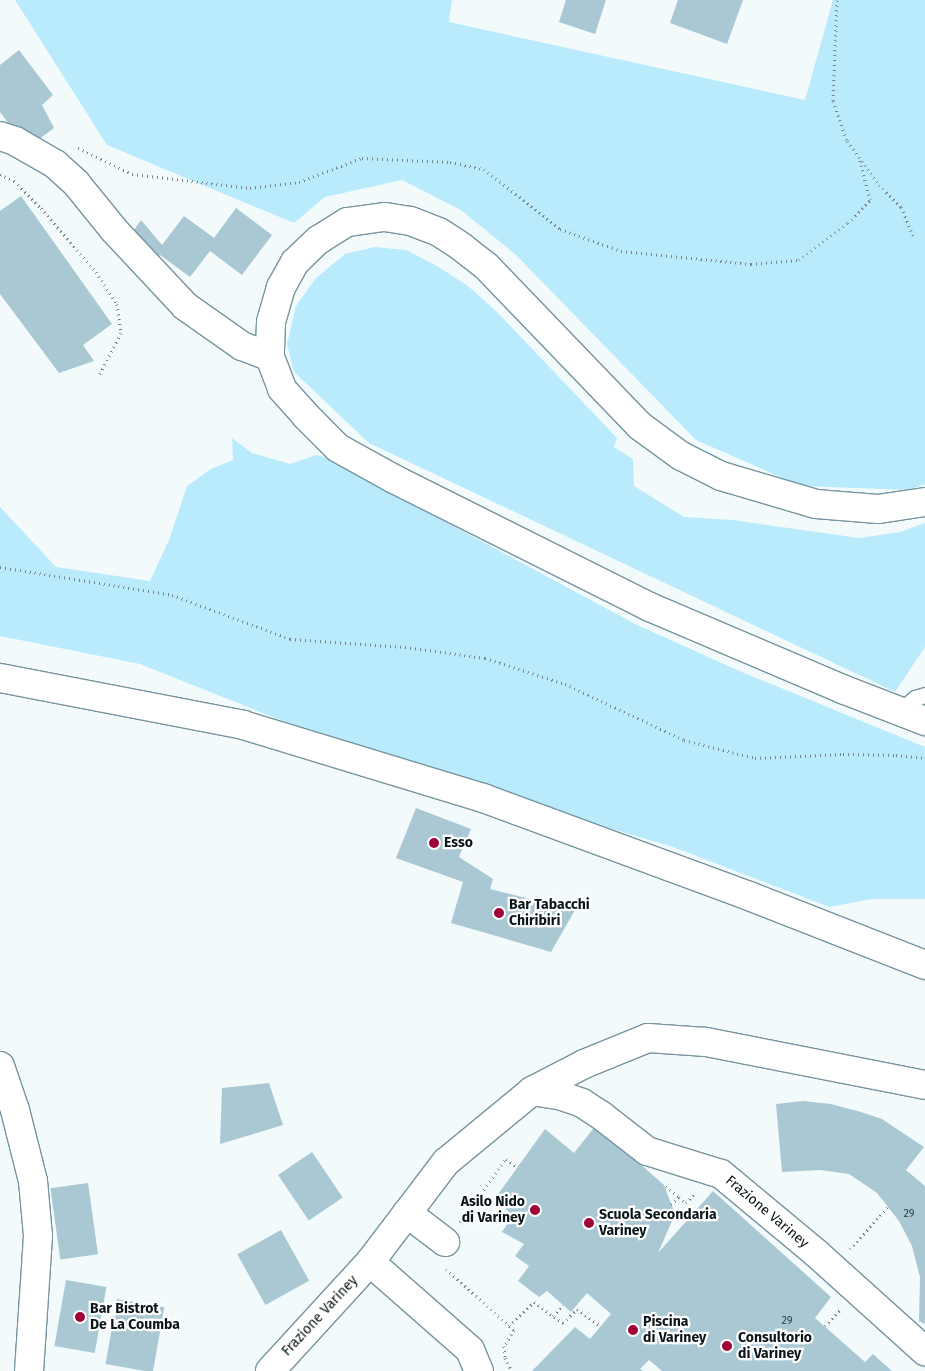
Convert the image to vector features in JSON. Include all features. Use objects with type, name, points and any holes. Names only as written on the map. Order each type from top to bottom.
[{"type":"main road","points":[[0,136],[15,141],[55,164],[76,183],[114,230],[185,306],[242,346],[270,357]]},
{"type":"main road","points":[[925,502],[878,509],[816,504],[721,476],[681,456],[640,426],[486,266],[439,232],[410,221],[384,217],[347,222],[318,240],[295,262],[281,287],[271,322],[270,357],[282,389],[338,448],[394,479],[650,607],[899,712],[925,721]]},
{"type":"main road","points":[[0,678],[243,725],[483,798],[749,896],[925,965]]},
{"type":"main road","name":"Frazione Variney","points":[[270,1371],[370,1262],[446,1162],[532,1091],[584,1064],[648,1038],[706,1042],[925,1085]]},
{"type":"main road","points":[[0,1066],[15,1110],[33,1181],[38,1236],[29,1371]]},
{"type":"main road","name":"Frazione Variney","points":[[532,1091],[562,1096],[582,1103],[647,1151],[721,1174],[832,1268],[925,1351]]},
{"type":"main road","points":[[407,1213],[443,1253]]},
{"type":"main road","points":[[370,1262],[470,1350],[479,1371]]},
{"type":"lane","points":[[899,712],[915,698],[925,695]]},
{"type":"path","points":[[838,0],[833,100],[847,140],[879,185],[901,208],[914,238]]},
{"type":"path","points":[[73,147],[81,149],[132,174],[250,188],[299,182],[362,158],[450,162],[484,168],[560,229],[621,251],[750,264],[799,260],[848,223],[870,200],[859,157]]},
{"type":"path","points":[[0,174],[14,181],[41,208],[96,272],[117,304],[121,333],[99,374]]},
{"type":"path","points":[[0,567],[172,595],[290,639],[405,647],[485,658],[565,684],[684,740],[755,758],[843,754],[896,755],[925,758]]},
{"type":"path","points":[[512,1371],[505,1358],[504,1346],[514,1330],[443,1253],[506,1159],[517,1167]]},
{"type":"path","points":[[664,1184],[679,1196],[672,1204]]},
{"type":"path","points":[[832,1268],[888,1208]]},
{"type":"path","points":[[509,1326],[534,1302],[562,1323],[577,1309],[600,1326]]},
{"type":"path","points":[[553,1316],[563,1305]]},
{"type":"shaded area","points":[[15,0],[452,0],[449,22],[805,100],[833,0],[925,0],[925,484],[909,490],[801,486],[696,440],[516,255],[461,210],[402,180],[325,197],[294,223],[107,145]]},
{"type":"shaded area","points":[[375,247],[406,250],[437,266],[468,286],[497,312],[617,438],[614,447],[633,459],[634,486],[684,517],[733,520],[859,538],[900,532],[925,523],[925,647],[895,692],[369,443],[294,372],[287,344],[296,306],[316,278],[345,254]]},
{"type":"shaded area","points":[[232,438],[252,453],[290,464],[316,455],[325,457],[637,625],[744,673],[925,747],[925,899],[872,899],[829,907],[673,847],[388,763],[140,664],[0,636],[0,507],[56,567],[150,581],[169,540],[187,486],[211,469],[233,460]]},
{"type":"building","points":[[566,0],[606,0],[595,34],[559,22]]},
{"type":"building","points":[[678,0],[743,0],[727,44],[670,23]]},
{"type":"building","points":[[19,50],[53,95],[42,105],[54,128],[34,143],[14,131],[0,112],[0,65]]},
{"type":"building","points":[[21,196],[112,324],[83,345],[94,361],[59,373],[0,294],[0,211]]},
{"type":"building","points":[[236,208],[272,235],[242,275],[210,251],[190,277],[160,255],[154,262],[131,234],[141,220],[162,245],[184,216],[214,238]]},
{"type":"building","points":[[416,808],[471,829],[459,857],[493,879],[490,889],[575,910],[551,952],[451,923],[463,882],[396,858]]},
{"type":"building","points":[[269,1083],[283,1125],[220,1144],[222,1088]]},
{"type":"building","points":[[803,1101],[831,1104],[882,1119],[924,1147],[906,1170],[925,1186],[925,1324],[919,1321],[920,1277],[912,1246],[899,1221],[877,1193],[849,1174],[820,1170],[782,1172],[776,1104]]},
{"type":"building","points":[[596,1125],[664,1185],[675,1214],[658,1253],[713,1191],[831,1297],[815,1318],[865,1362],[873,1354],[892,1371],[662,1371],[649,1360],[640,1369],[643,1371],[532,1371],[575,1327],[590,1339],[611,1314],[587,1293],[571,1312],[547,1291],[539,1297],[518,1281],[529,1266],[515,1256],[524,1244],[502,1232],[513,1215],[494,1200],[545,1129],[574,1153]]},
{"type":"building","points":[[312,1152],[343,1198],[309,1221],[278,1175]]},
{"type":"building","points":[[88,1183],[98,1254],[60,1260],[50,1188]]},
{"type":"building","points":[[281,1230],[309,1281],[265,1305],[237,1254]]},
{"type":"building","name":"Bar Bistrot De La Coumba","points":[[66,1280],[106,1287],[95,1353],[54,1346]]},
{"type":"building","points":[[117,1299],[164,1307],[153,1371],[106,1364]]},
{"type":"place","name":"Esso","points":[[434,843]]},
{"type":"place","name":"Bar Tabacchi Chiribiri","points":[[499,913]]},
{"type":"place","name":"Asilo Nido di Variney","points":[[535,1210]]},
{"type":"place","name":"Scuola Secondaria Variney","points":[[589,1223]]},
{"type":"place","name":"Bar Bistrot De La Coumba","points":[[80,1317]]},
{"type":"place","name":"Piscina di Variney","points":[[633,1330]]},
{"type":"place","name":"Consultorio di Variney","points":[[727,1346]]}]
